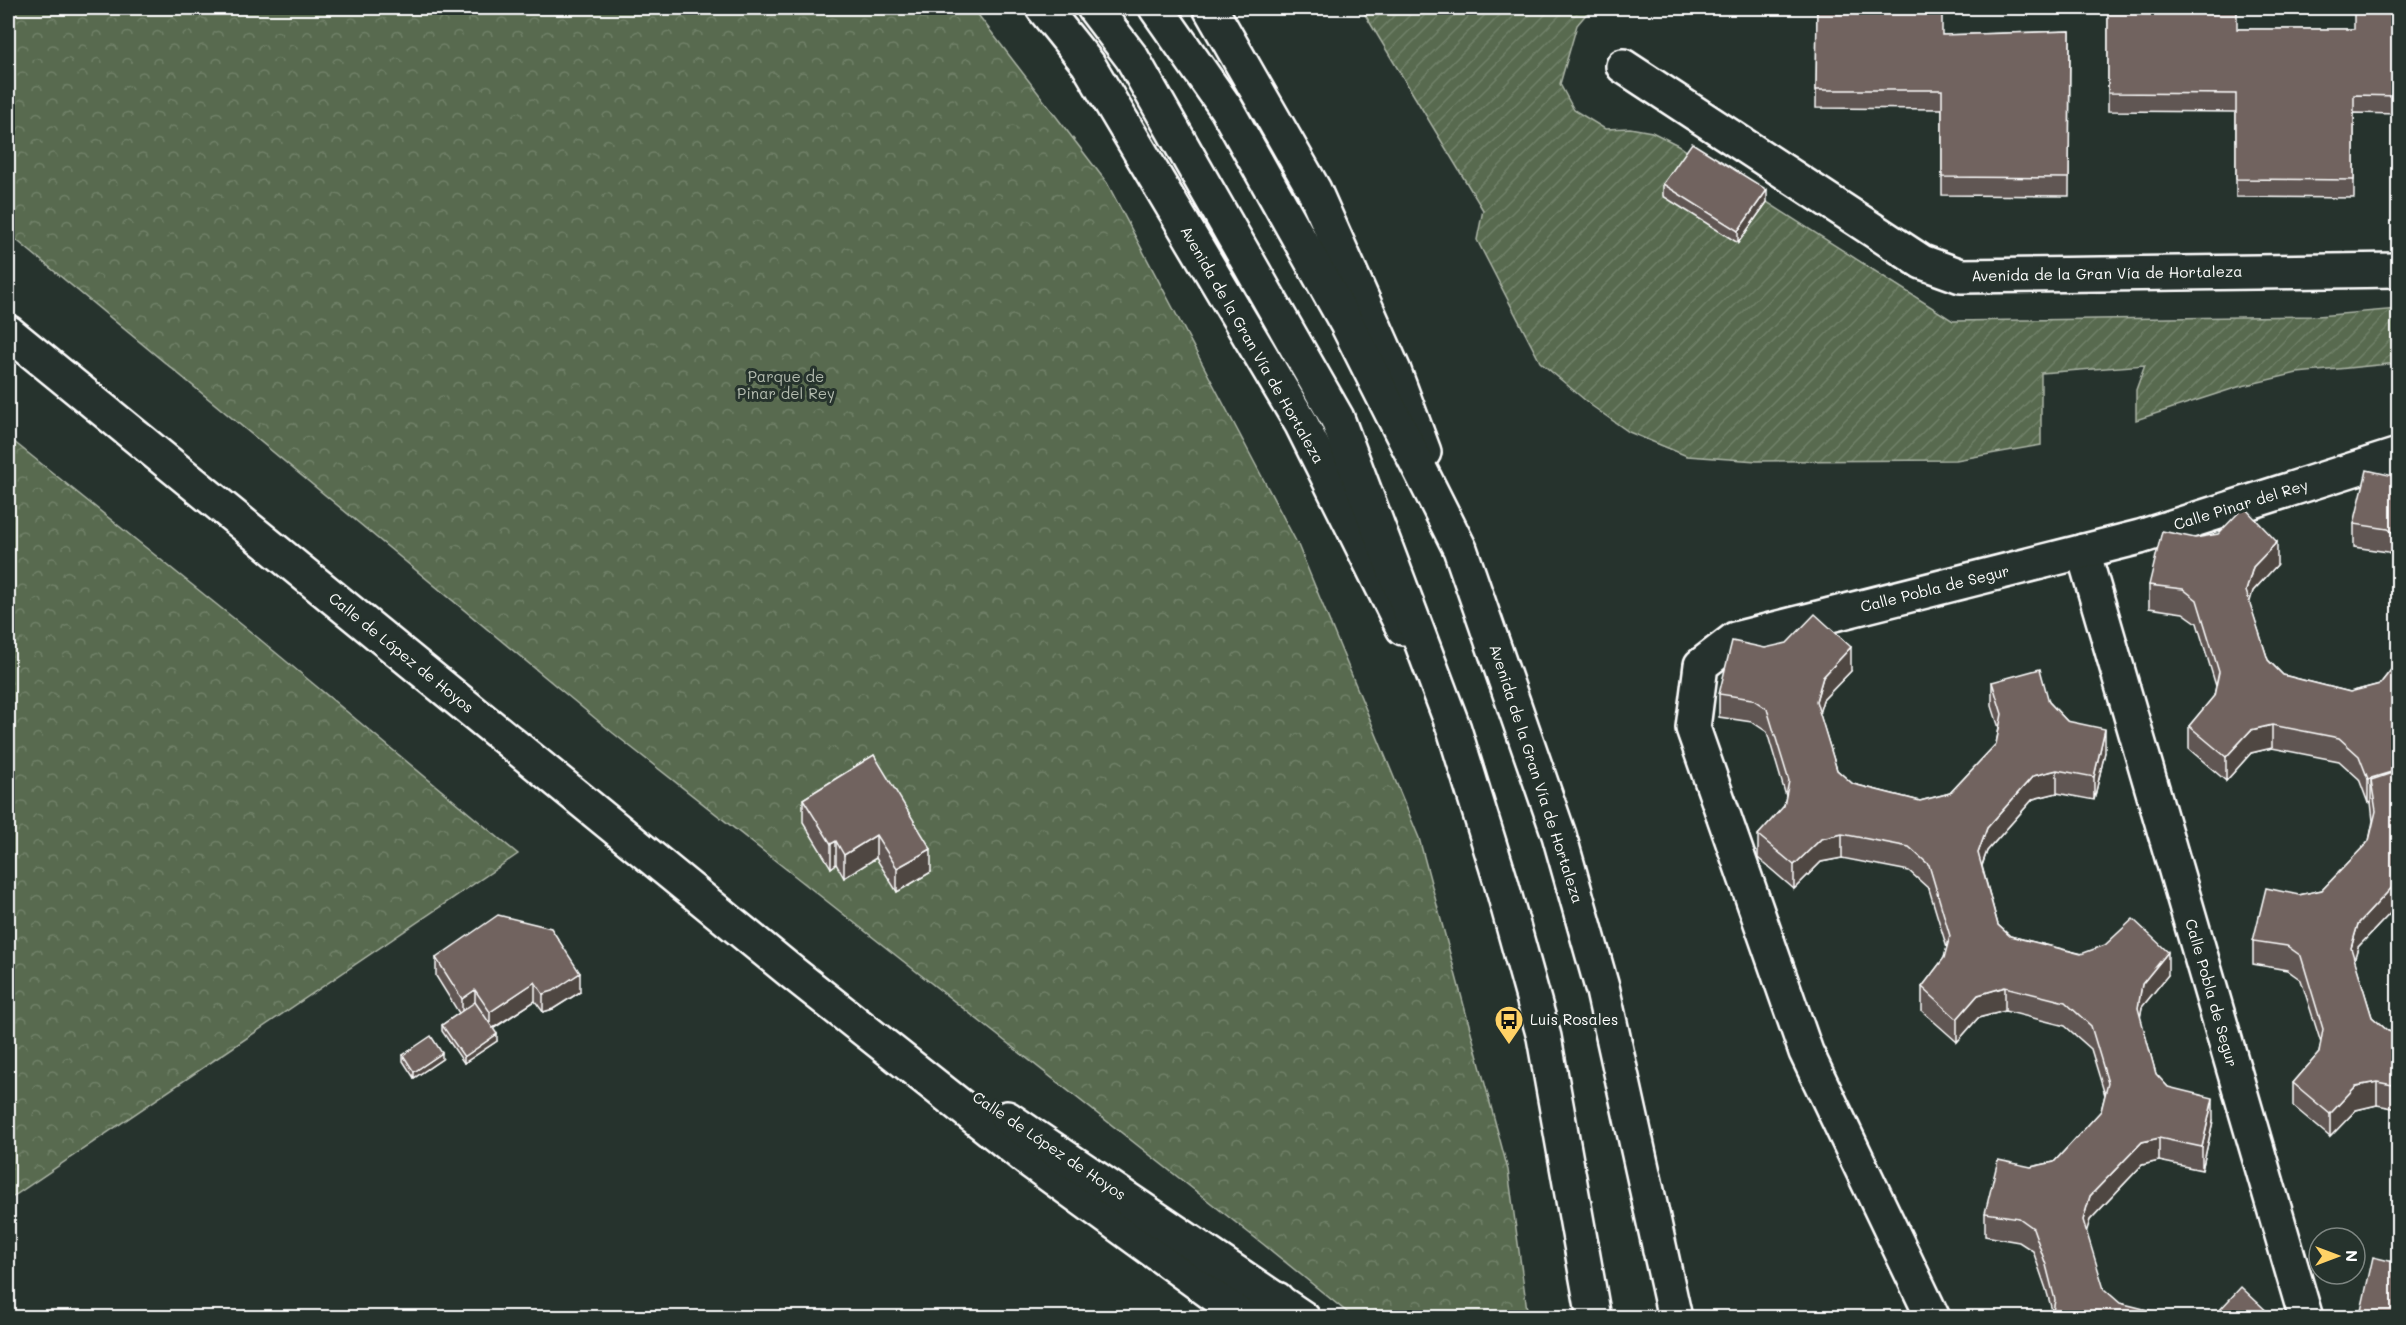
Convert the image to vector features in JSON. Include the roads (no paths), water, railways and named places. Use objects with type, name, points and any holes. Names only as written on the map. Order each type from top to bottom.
[{"type":"street","name":"Avenida de la Gran Vía de Hortaleza","points":[[1043,8],[1088,64],[1301,423],[1454,729]]},
{"type":"street","name":"Avenida de la Gran Vía de Hortaleza","points":[[1094,8],[1132,58],[1337,418],[1454,729],[1501,882],[1544,1037],[1594,1317]]},
{"type":"street","name":"Avenida de la Gran Vía de Hortaleza","points":[[1156,8],[1226,108],[1347,324],[1460,549]]},
{"type":"street","name":"Avenida de la Gran Vía de Hortaleza","points":[[1210,8],[1314,190],[1394,370],[1460,549],[1559,835],[1603,991],[1675,1317]]},
{"type":"street","name":"Avenida de la Gran Vía de Hortaleza","points":[[1623,66],[1922,262],[1961,276],[2398,270]]},
{"type":"street","name":"Calle de López de Hoyos","points":[[8,332],[794,974],[1030,1161],[1246,1317]]},
{"type":"street","name":"Calle Pinar del Rey","points":[[2083,551],[2140,537],[2398,455]]},
{"type":"street","name":"Calle Pobla de Segur","points":[[1933,1317],[1806,1052],[1693,728],[1701,665],[1735,639],[2083,551],[2306,1317]]},
{"type":"street","name":"Calle de López de Hoyos","points":[[794,974],[1271,1308],[1303,1317]]},
{"type":"place","name":"Luis Rosales","points":[[1509,1046]]},
{"type":"park label","name":"Parque de Pinar del Rey","points":[[786,386]]}]
